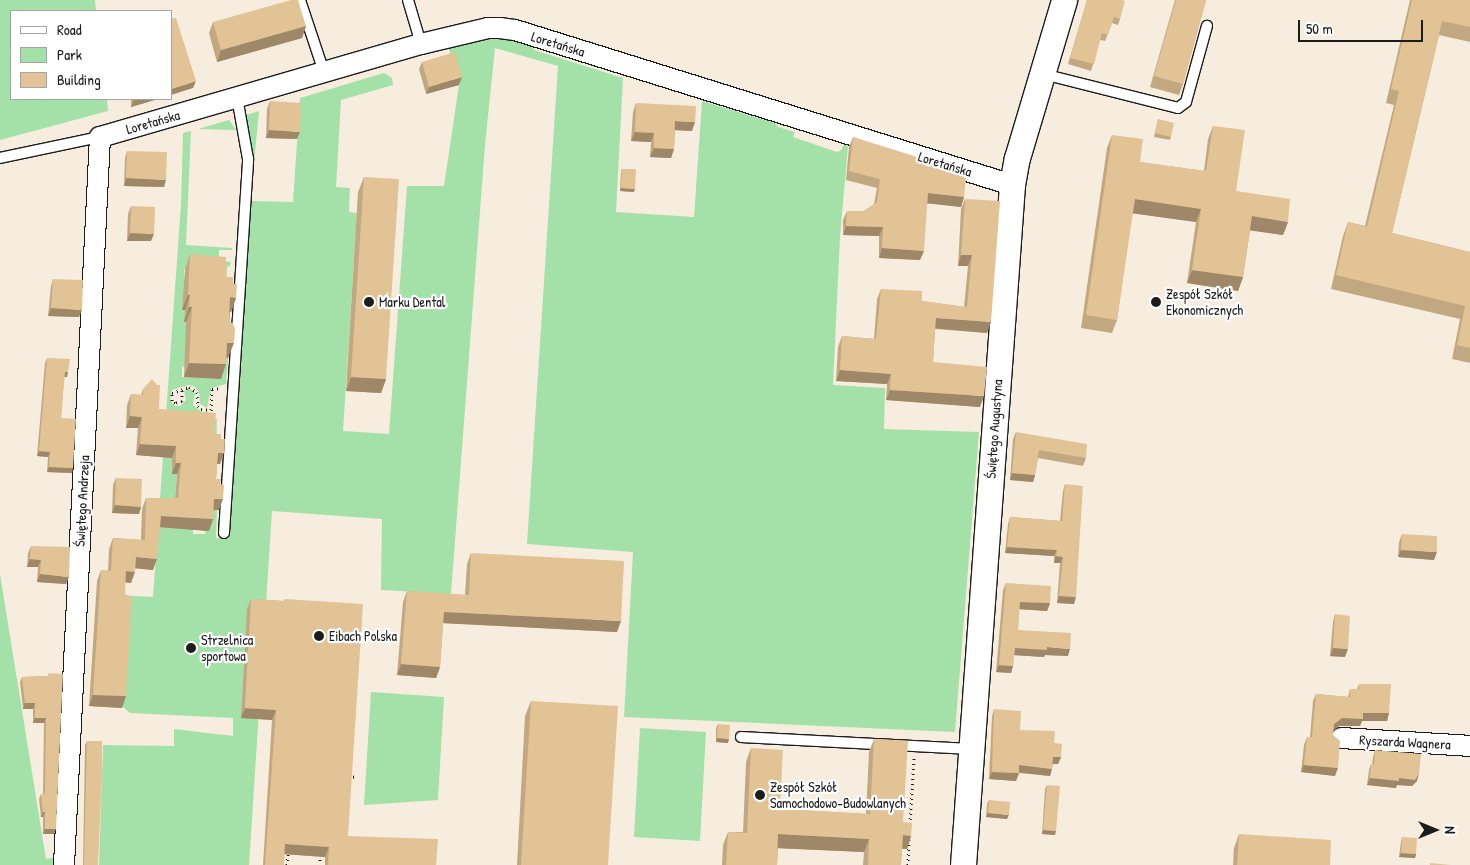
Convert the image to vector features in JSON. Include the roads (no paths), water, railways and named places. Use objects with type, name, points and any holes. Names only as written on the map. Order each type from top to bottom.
[{"type":"street","name":"Świętego Augustyna","points":[[963,865],[1012,184],[1017,158],[1064,0]]},
{"type":"street","name":"Loretańska","points":[[100,137],[420,44],[488,28],[515,30],[1012,184]]},
{"type":"street","name":"Świętego Andrzeja","points":[[64,865],[100,137]]},
{"type":"street","name":"Ryszarda Wagnera","points":[[1341,738],[1470,746]]},
{"type":"lane","points":[[300,0],[324,72]]},
{"type":"lane","points":[[408,0],[420,44]]},
{"type":"lane","points":[[1042,74],[1178,108],[1186,102],[1207,26]]},
{"type":"lane","points":[[224,533],[248,159],[237,98]]},
{"type":"lane","points":[[0,158],[100,137]]},
{"type":"lane","points":[[741,737],[971,749]]},
{"type":"place","name":"Marku Dental","points":[[369,302]]},
{"type":"place","name":"Zespół Szkół Ekonomicznych","points":[[1156,302]]},
{"type":"place","name":"Eibach Polska","points":[[319,636]]},
{"type":"place","name":"Strzelnica sportowa","points":[[191,648]]},
{"type":"place","name":"Zespół Szkół Samochodowo-Budowlanych","points":[[760,795]]}]
